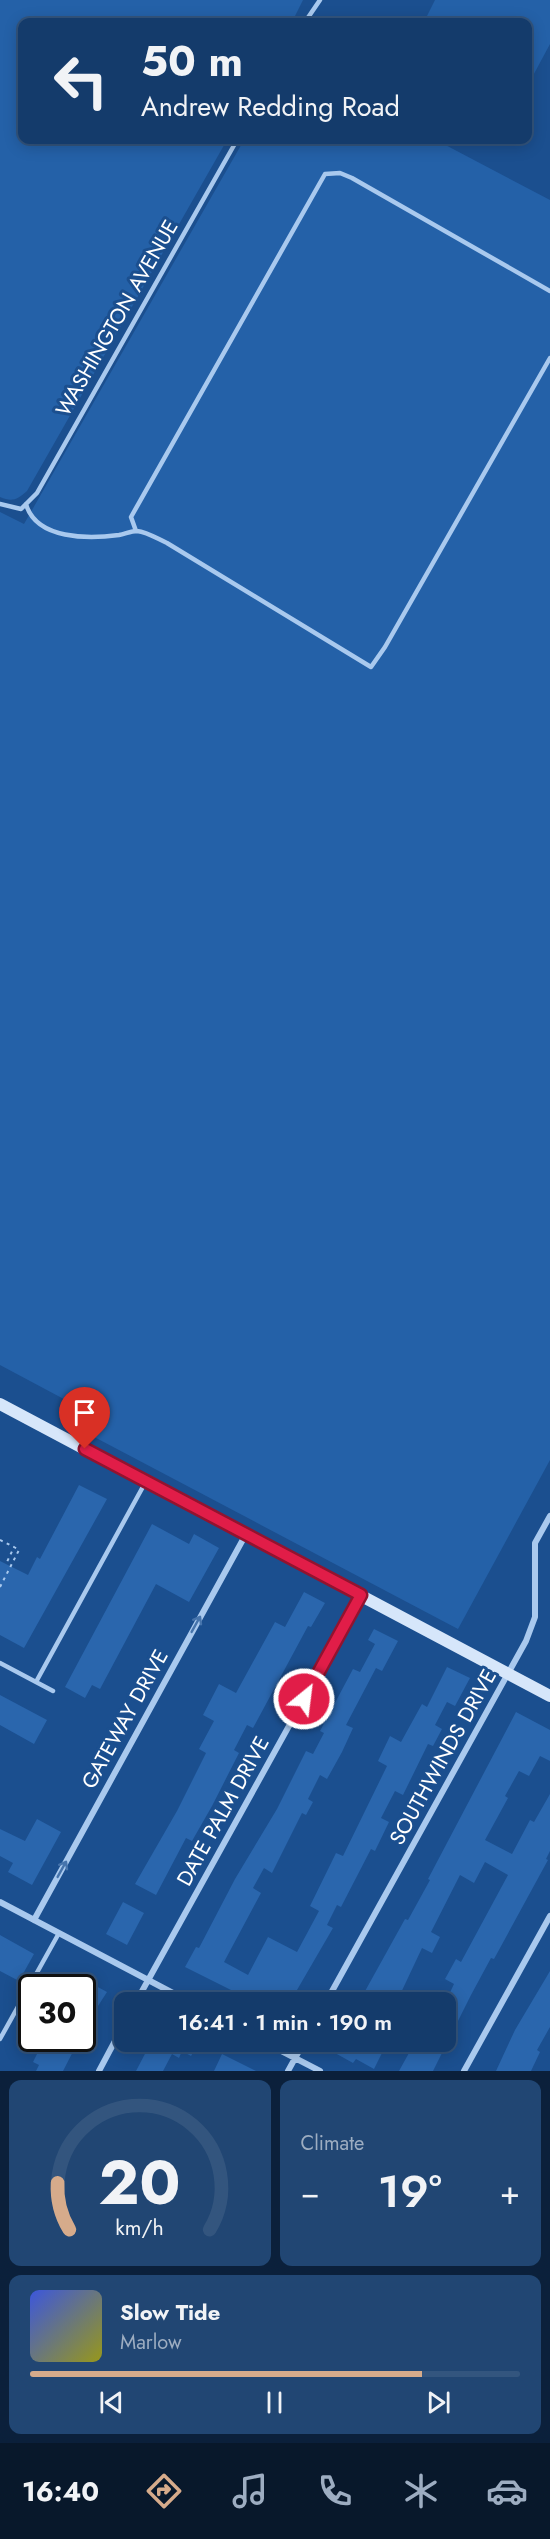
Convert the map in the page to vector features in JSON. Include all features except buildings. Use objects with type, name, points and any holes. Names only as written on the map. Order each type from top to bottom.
[{"type":"street","points":[[0,1404],[550,1696]]},
{"type":"street","name":"SOUTHWINDS DRIVE","points":[[332,1992],[508,1674],[535,1617],[535,1543],[550,1516]]},
{"type":"street","name":"GATEWAY DRIVE","points":[[34,1920],[246,1534]]},
{"type":"street","name":"DATE PALM DRIVE","points":[[141,1992],[361,1595]]},
{"type":"street","points":[[0,1902],[171,1992]]},
{"type":"street","points":[[464,2071],[550,1916]]},
{"type":"street","points":[[99,2071],[114,2043]]},
{"type":"street","points":[[283,2052],[320,2071]]},
{"type":"street","points":[[288,2071],[298,2052]]},
{"type":"lane","points":[[308,18],[320,0]]},
{"type":"lane","name":"WASHINGTON AVENUE","points":[[0,504],[21,509],[37,493],[235,144]]},
{"type":"lane","points":[[136,531],[131,518],[325,174],[339,173],[352,178],[550,291]]},
{"type":"lane","points":[[26,504],[29,515],[38,524],[63,534],[119,535],[136,531],[167,543],[371,667],[385,647],[550,358]]},
{"type":"lane","points":[[36,1682],[146,1480]]},
{"type":"lane","points":[[0,1663],[53,1691]]},
{"type":"lane","points":[[0,2039],[59,1933]]},
{"type":"path","points":[[0,1540],[19,1550],[0,1587]]},
{"type":"path","points":[[6,1564],[14,1547]]},
{"type":"shaded area","points":[[0,0],[303,0],[294,18],[18,18],[18,144],[225,144],[27,491],[11,500],[0,497]]},
{"type":"shaded area","points":[[435,0],[550,0],[550,44],[532,78],[532,18],[426,18]]},
{"type":"shaded area","points":[[242,144],[444,144],[550,200],[550,1460],[458,1629],[81,1430],[90,1413],[0,1365],[0,512],[24,524]]},
{"type":"route","points":[[85,1449],[361,1595],[304,1699]]}]
